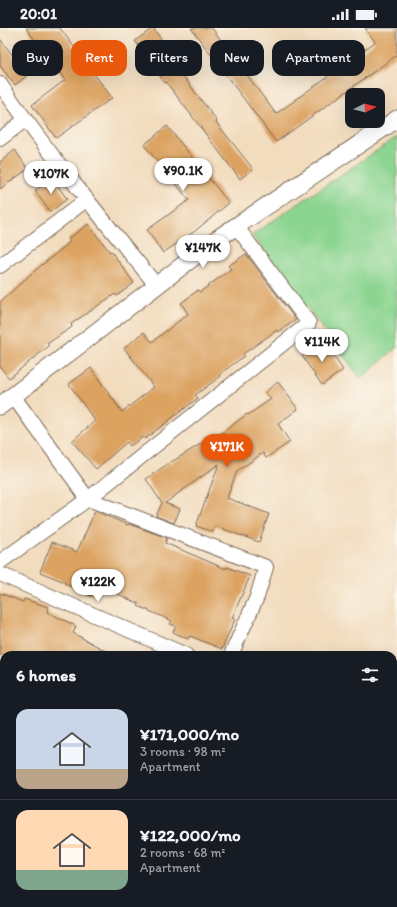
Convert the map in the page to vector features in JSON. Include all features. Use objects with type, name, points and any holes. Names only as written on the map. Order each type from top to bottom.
[{"type":"street","points":[[0,84],[25,120],[86,200],[157,286]]},
{"type":"street","points":[[233,651],[257,597],[266,567],[88,499],[7,401],[217,239],[397,119]]},
{"type":"street","points":[[0,139],[25,120]]},
{"type":"street","points":[[0,266],[86,200]]},
{"type":"street","points":[[0,562],[88,499],[309,323],[236,226]]},
{"type":"street","points":[[0,574],[177,651]]},
{"type":"green space","points":[[397,137],[397,347],[361,379],[252,235]]},
{"type":"building","points":[[26,28],[60,28],[71,43],[71,76],[96,76],[112,98],[56,138],[32,105],[65,80],[62,76],[63,40],[35,40]]},
{"type":"building","points":[[153,28],[162,40],[136,40]]},
{"type":"building","points":[[191,28],[212,28],[221,40],[210,40],[210,53],[202,43],[202,40],[200,40]]},
{"type":"building","points":[[365,28],[397,28],[397,55],[351,88],[345,88],[345,92],[276,142],[227,76],[248,76],[276,114],[328,76],[365,76],[365,49],[375,42]]},
{"type":"building","points":[[0,39],[12,54],[12,76],[27,76],[15,85],[0,66]]},
{"type":"building","points":[[160,76],[183,76],[217,121],[216,122],[253,169],[240,179],[166,82],[165,83]]},
{"type":"building","points":[[167,126],[229,203],[195,231],[163,253],[147,230],[189,200],[144,145]]},
{"type":"building","points":[[15,150],[28,169],[0,189],[0,162]]},
{"type":"building","points":[[52,178],[67,199],[50,212],[35,191]]},
{"type":"building","points":[[88,224],[110,252],[111,251],[134,283],[117,296],[115,294],[71,324],[72,327],[47,344],[49,346],[9,378],[0,367],[0,302],[70,242],[68,239]]},
{"type":"building","points":[[246,254],[296,320],[278,332],[277,330],[243,354],[244,356],[220,374],[221,376],[195,395],[198,398],[145,439],[143,437],[130,446],[127,442],[96,469],[72,441],[95,421],[69,384],[91,368],[122,412],[154,387],[124,348],[144,332],[152,342],[188,314],[181,303],[198,290],[200,292],[231,269],[228,266]]},
{"type":"building","points":[[323,341],[343,370],[322,385],[302,356]]},
{"type":"building","points":[[278,382],[298,409],[278,424],[290,442],[266,458],[263,453],[237,471],[227,498],[269,514],[259,542],[215,526],[213,532],[196,526],[219,464],[165,503],[180,509],[174,523],[156,516],[162,503],[146,479],[207,440],[209,443],[247,414],[248,415],[271,399],[265,392]]},
{"type":"building","points":[[95,511],[128,525],[129,524],[167,538],[165,543],[226,569],[227,567],[250,576],[232,618],[235,619],[222,649],[190,636],[188,639],[173,632],[176,626],[170,624],[172,621],[138,606],[139,604],[97,584],[91,596],[64,583],[65,582],[40,572],[52,542],[77,552]]},
{"type":"building","points":[[0,593],[23,602],[24,599],[48,607],[47,612],[76,626],[73,633],[106,651],[0,651]]}]
